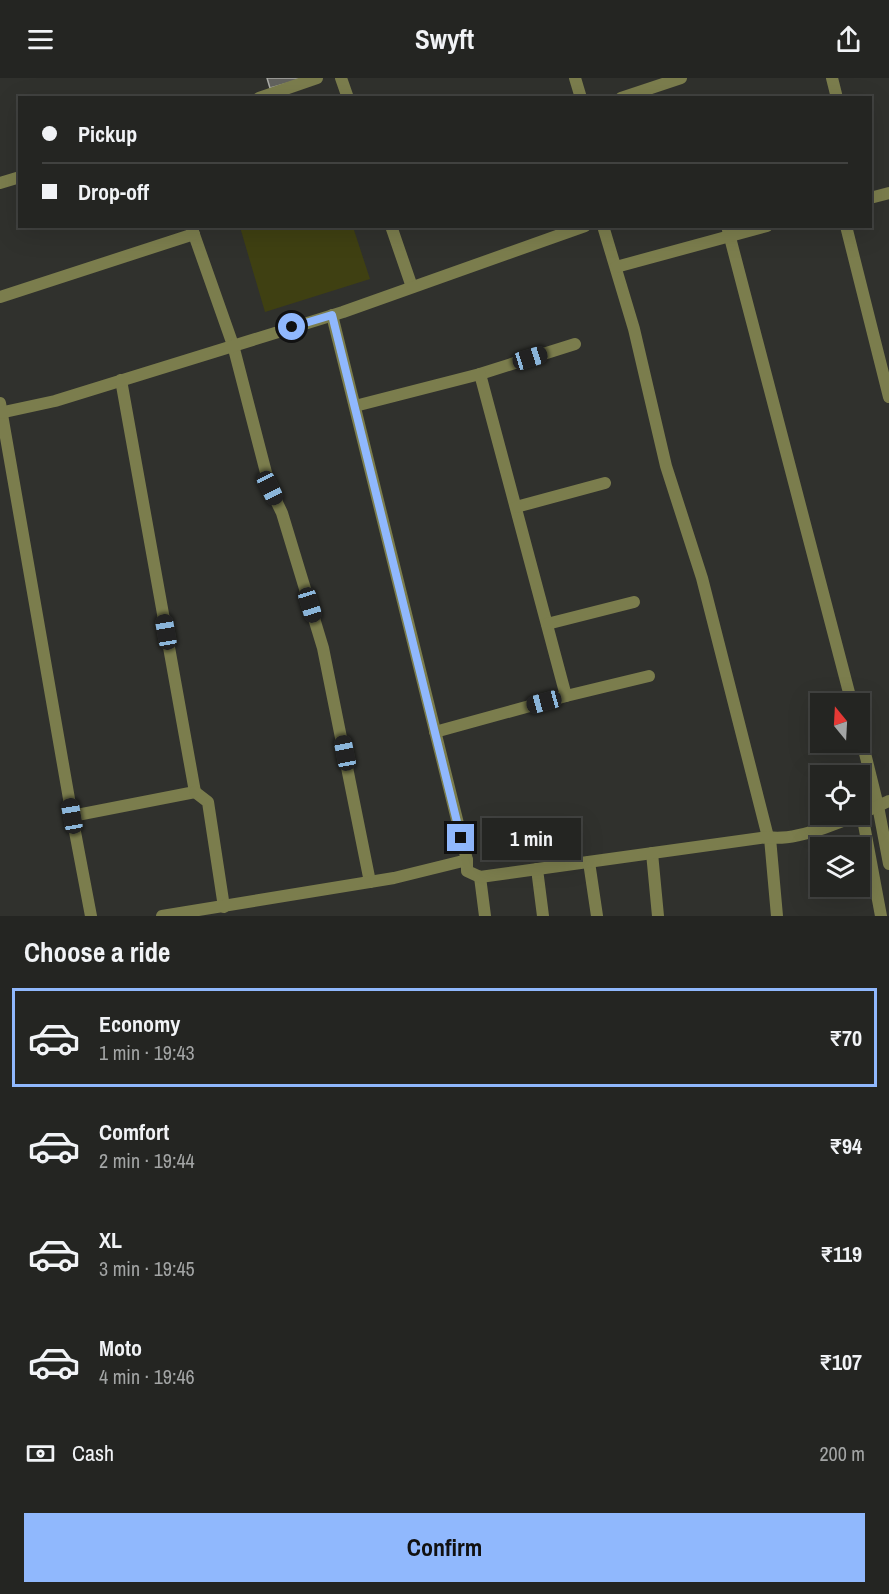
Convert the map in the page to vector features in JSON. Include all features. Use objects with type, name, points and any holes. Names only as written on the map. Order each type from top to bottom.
[{"type":"street","points":[[264,96],[317,78]]},
{"type":"street","points":[[341,78],[347,96]]},
{"type":"street","points":[[575,78],[580,96]]},
{"type":"street","points":[[627,96],[681,78]]},
{"type":"street","points":[[832,78],[836,96]]},
{"type":"street","points":[[0,183],[18,178]]},
{"type":"street","points":[[872,197],[889,193]]},
{"type":"street","points":[[392,228],[412,286]]},
{"type":"street","points":[[91,916],[1,410],[55,401],[332,315],[579,228]]},
{"type":"street","points":[[604,228],[634,329],[666,466],[702,578],[769,838],[777,916]]},
{"type":"street","points":[[616,267],[728,232],[754,228]]},
{"type":"street","points":[[847,228],[889,397]]},
{"type":"street","points":[[0,297],[192,230],[233,345],[270,488],[282,513],[323,648],[370,882]]},
{"type":"street","points":[[728,232],[849,693]]},
{"type":"street","points":[[332,315],[467,860],[467,871],[480,877],[802,834],[829,825]]},
{"type":"street","points":[[355,406],[480,374],[575,344]]},
{"type":"street","points":[[480,374],[566,696]]},
{"type":"street","points":[[121,380],[195,792],[208,802],[224,907]]},
{"type":"street","points":[[516,507],[605,483]]},
{"type":"street","points":[[547,624],[634,602]]},
{"type":"street","points":[[435,732],[649,676]]},
{"type":"street","points":[[867,753],[884,803],[889,864]]},
{"type":"street","points":[[72,816],[195,792]]},
{"type":"street","points":[[870,810],[884,803]]},
{"type":"street","points":[[864,825],[881,916]]},
{"type":"street","points":[[652,853],[658,916]]},
{"type":"street","points":[[162,916],[211,913],[224,907],[370,882],[467,860]]},
{"type":"street","points":[[589,862],[597,916]]},
{"type":"street","points":[[537,869],[543,916]]},
{"type":"street","points":[[480,877],[485,916]]},
{"type":"shaded area","points":[[240,228],[353,228],[370,279],[265,312]]},
{"type":"building","points":[[267,78],[306,78],[270,88]]},
{"type":"route","points":[[292,327],[332,315],[461,838]]}]
